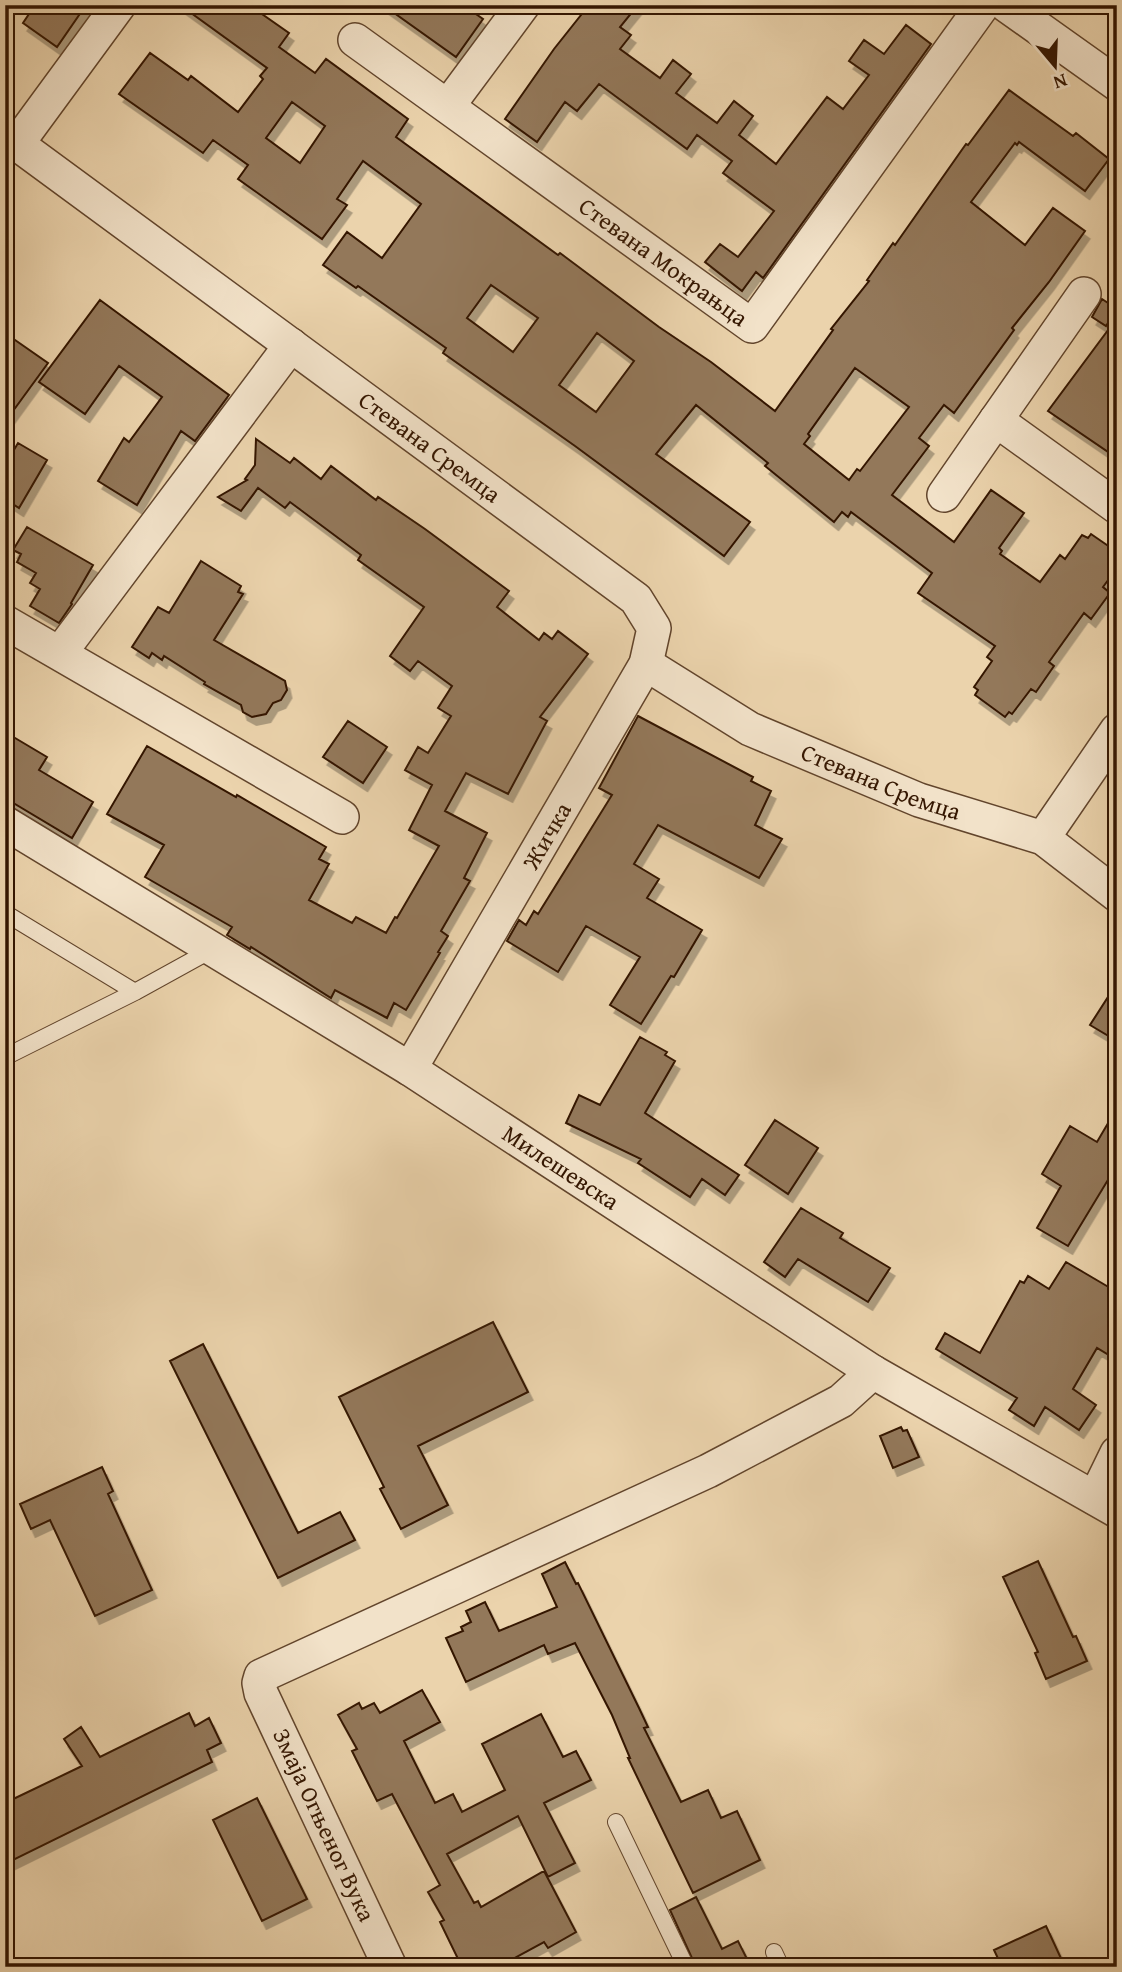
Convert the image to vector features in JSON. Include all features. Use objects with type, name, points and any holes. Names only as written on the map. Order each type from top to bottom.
[{"type":"street","points":[[11,139],[119,5]]},
{"type":"street","points":[[448,106],[523,5]]},
{"type":"street","name":"Стевана Мокрањца","points":[[355,40],[752,326],[983,5]]},
{"type":"street","points":[[1006,5],[1117,85]]},
{"type":"street","name":"Стевана Сремца","points":[[11,139],[636,598]]},
{"type":"street","points":[[944,495],[1084,294]]},
{"type":"street","points":[[60,653],[291,345]]},
{"type":"street","points":[[996,421],[1117,507]]},
{"type":"street","name":"Жичка","points":[[410,1069],[646,664],[654,628],[636,598]]},
{"type":"street","points":[[5,622],[342,817]]},
{"type":"street","name":"Стевана Сремца","points":[[646,664],[750,729],[919,800],[1043,838],[1117,895]]},
{"type":"street","points":[[1043,838],[1117,730]]},
{"type":"street","name":"Милешевска","points":[[5,822],[410,1069],[873,1372],[1106,1505]]},
{"type":"street","name":"Змаја Огњеног Вука","points":[[390,1967],[258,1683],[266,1672],[708,1471],[841,1401],[873,1372]]},
{"type":"street","points":[[1106,1505],[1117,1453]]},
{"type":"lane","points":[[5,913],[135,992]]},
{"type":"lane","points":[[5,1057],[135,992],[213,949]]},
{"type":"lane","points":[[615,1822],[686,1967]]},
{"type":"building","points":[[35,5],[86,5],[57,47],[23,23]]},
{"type":"building","points":[[180,5],[249,5],[289,33],[279,47],[315,73],[326,59],[408,119],[396,137],[711,362],[775,411],[833,330],[831,329],[869,281],[867,280],[893,243],[895,245],[966,144],[968,145],[1009,90],[1073,136],[1076,133],[1109,159],[1085,191],[1019,142],[1017,145],[1015,143],[971,202],[1025,245],[1053,208],[1085,231],[1012,328],[1014,330],[954,413],[944,405],[919,438],[929,446],[892,495],[954,542],[991,490],[1024,513],[999,548],[1002,551],[1000,554],[1040,582],[1060,555],[1065,559],[1082,535],[1088,538],[1091,534],[1117,552],[1117,568],[1103,587],[1110,593],[1091,619],[1084,613],[1049,662],[1054,666],[1036,692],[1031,689],[1012,714],[1009,712],[1005,717],[975,695],[978,690],[974,687],[992,661],[987,657],[995,646],[918,593],[932,573],[851,512],[848,517],[842,512],[834,522],[765,466],[768,463],[696,405],[656,454],[750,522],[724,556],[443,353],[446,348],[358,286],[356,288],[323,265],[347,232],[382,258],[421,204],[363,161],[337,199],[347,205],[322,239],[238,179],[248,165],[213,140],[203,153],[119,94],[150,53],[188,80],[191,76],[238,112],[263,79],[260,76],[267,68]],"holes":[[[292,102],[325,126],[300,163],[266,138]],[[491,285],[538,318],[513,352],[467,318]],[[597,333],[634,361],[596,412],[559,385]],[[855,368],[909,407],[860,471],[857,469],[849,480],[804,444],[810,436],[808,434]]]},
{"type":"building","points":[[383,5],[463,5],[483,19],[456,57]]},
{"type":"building","points":[[589,5],[638,5],[620,27],[631,35],[620,49],[660,78],[673,60],[691,74],[676,93],[717,123],[734,101],[753,116],[739,135],[776,164],[827,97],[843,109],[869,75],[849,61],[864,40],[884,54],[906,25],[931,44],[763,278],[756,272],[742,291],[705,262],[720,244],[738,257],[774,211],[723,173],[732,161],[697,135],[687,149],[599,84],[577,111],[565,102],[537,142],[505,119]]},
{"type":"building","points":[[1102,299],[1117,309],[1106,326],[1092,317]]},
{"type":"building","points":[[100,300],[229,395],[195,441],[181,431],[137,505],[98,481],[124,438],[129,442],[162,397],[119,366],[85,414],[39,382]]},
{"type":"building","points":[[1117,318],[1117,458],[1048,411]]},
{"type":"building","points":[[5,333],[48,363],[5,422]]},
{"type":"building","points":[[256,439],[290,463],[294,458],[321,479],[331,466],[376,500],[378,497],[425,529],[509,591],[497,607],[539,640],[544,633],[552,639],[558,631],[588,654],[540,717],[547,721],[508,794],[466,773],[445,811],[487,833],[464,878],[470,881],[441,931],[448,936],[438,952],[440,953],[406,1010],[394,1003],[387,1018],[335,990],[331,998],[251,947],[250,949],[227,935],[232,927],[145,877],[164,845],[107,814],[147,746],[326,847],[319,859],[329,864],[309,900],[352,923],[356,917],[386,933],[439,846],[409,830],[432,785],[405,770],[418,747],[428,753],[451,716],[438,708],[452,686],[418,661],[410,671],[390,656],[424,607],[358,560],[361,555],[290,502],[285,508],[258,488],[241,511],[218,497],[247,480],[245,479],[255,465]]},
{"type":"building","points":[[18,443],[47,460],[19,508],[5,499],[5,465]]},
{"type":"building","points":[[27,527],[93,565],[59,623],[30,606],[40,589],[30,583],[36,573],[17,562],[21,554],[13,550]]},
{"type":"building","points":[[201,561],[241,586],[238,592],[243,594],[214,640],[285,681],[287,690],[266,714],[252,717],[243,712],[241,705],[204,684],[205,682],[164,656],[162,660],[152,653],[149,658],[132,647],[158,607],[169,613]]},
{"type":"building","points":[[638,716],[753,777],[751,781],[771,791],[755,825],[782,839],[759,878],[658,825],[634,864],[659,879],[647,898],[702,930],[641,1024],[610,1005],[640,957],[586,926],[558,972],[507,941],[519,920],[526,925],[534,911],[538,914],[612,795],[599,788]]},
{"type":"building","points":[[348,721],[387,747],[363,783],[323,757]]},
{"type":"building","points":[[5,732],[47,757],[39,770],[93,802],[72,838],[5,798]]},
{"type":"building","points":[[1117,983],[1117,1041],[1090,1025]]},
{"type":"building","points":[[640,1037],[667,1052],[665,1055],[675,1061],[645,1113],[739,1175],[725,1195],[702,1179],[690,1197],[638,1163],[641,1159],[566,1123],[579,1095],[600,1105]]},
{"type":"building","points":[[1117,1108],[1117,1165],[1068,1246],[1037,1228],[1061,1186],[1042,1174],[1070,1126],[1097,1142]]},
{"type":"building","points":[[775,1120],[818,1148],[788,1194],[745,1165]]},
{"type":"building","points":[[801,1208],[843,1233],[840,1238],[890,1268],[868,1302],[798,1259],[785,1277],[764,1262]]},
{"type":"building","points":[[1066,1262],[1117,1292],[1117,1360],[1097,1348],[1073,1389],[1096,1405],[1079,1430],[1045,1407],[1034,1426],[1009,1410],[1017,1398],[936,1349],[945,1333],[980,1353],[1020,1281],[1024,1283],[1028,1276],[1049,1289]]},
{"type":"building","points":[[493,1322],[528,1392],[418,1446],[448,1505],[401,1529],[380,1489],[384,1487],[339,1397]]},
{"type":"building","points":[[203,1344],[298,1533],[340,1512],[355,1540],[278,1578],[170,1361]]},
{"type":"building","points":[[901,1427],[903,1431],[907,1430],[919,1457],[893,1468],[880,1436]]},
{"type":"building","points":[[102,1467],[113,1491],[108,1494],[152,1590],[95,1616],[50,1520],[31,1529],[20,1504]]},
{"type":"building","points":[[1038,1561],[1087,1661],[1046,1679],[1035,1653],[1038,1652],[1003,1577]]},
{"type":"building","points":[[565,1562],[576,1584],[578,1583],[639,1708],[648,1727],[644,1728],[681,1802],[708,1790],[721,1818],[737,1811],[760,1860],[693,1893],[628,1758],[612,1715],[575,1643],[548,1654],[544,1645],[466,1682],[446,1638],[463,1631],[461,1627],[471,1622],[466,1611],[485,1602],[499,1631],[557,1607],[542,1574]]},
{"type":"building","points":[[422,1690],[440,1722],[404,1741],[435,1803],[453,1794],[462,1812],[505,1790],[482,1744],[541,1714],[563,1757],[576,1751],[591,1780],[544,1803],[575,1863],[548,1877],[518,1816],[447,1854],[474,1903],[478,1901],[481,1907],[544,1871],[576,1932],[548,1948],[544,1942],[498,1967],[462,1967],[440,1922],[444,1920],[428,1892],[440,1885],[392,1794],[377,1801],[352,1751],[357,1749],[338,1715],[359,1703],[362,1709],[374,1703],[380,1713]]},
{"type":"building","points":[[189,1713],[195,1726],[209,1718],[221,1743],[207,1750],[212,1762],[5,1864],[5,1803],[82,1766],[64,1739],[81,1727],[100,1757]]},
{"type":"building","points":[[257,1798],[307,1899],[262,1921],[213,1820]]},
{"type":"building","points":[[696,1897],[722,1949],[738,1941],[751,1967],[696,1967],[670,1910]]},
{"type":"building","points":[[1046,1926],[1065,1967],[1002,1967],[994,1950]]}]
